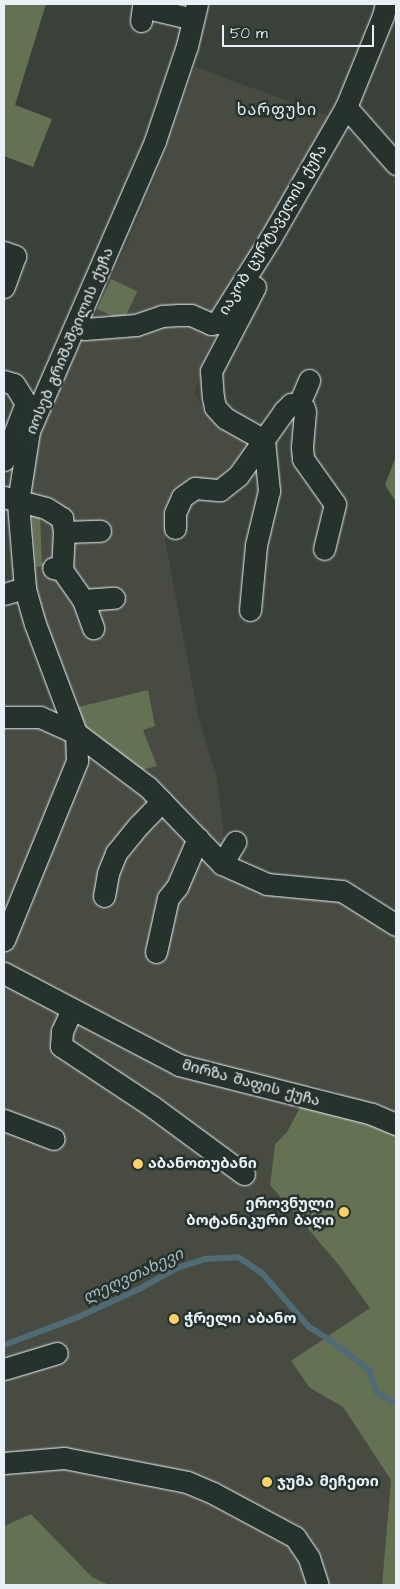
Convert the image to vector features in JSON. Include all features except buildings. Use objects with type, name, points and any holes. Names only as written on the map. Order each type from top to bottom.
[{"type":"street","points":[[141,21],[143,7],[195,8]]},
{"type":"street","name":"იოსებ გრიშაშვილის ქუჩა","points":[[4,940],[77,762],[76,733],[35,624],[25,588],[11,500],[28,431],[76,326],[155,141],[187,46],[195,8]]},
{"type":"street","name":"იაკობ ცურტაველის ქუჩა","points":[[76,326],[85,329],[136,325],[162,316],[178,315],[191,315],[211,324],[217,323],[270,239],[346,107],[388,13]]},
{"type":"street","points":[[346,107],[396,164]]},
{"type":"street","points":[[264,440],[225,418],[215,407],[212,371],[257,282],[270,239]]},
{"type":"street","points":[[4,287],[9,254]]},
{"type":"street","points":[[299,404],[309,380]]},
{"type":"street","points":[[4,381],[14,384],[26,403],[4,460]]},
{"type":"street","points":[[175,528],[175,513],[182,497],[195,488],[220,490],[238,476],[284,411],[291,404],[299,404],[304,408],[305,412],[302,447],[303,459],[335,504],[324,549]]},
{"type":"street","points":[[250,610],[256,545],[269,491],[264,440]]},
{"type":"street","points":[[11,500],[46,508],[62,518],[64,532],[58,569],[84,600],[93,628]]},
{"type":"street","points":[[64,532],[100,532]]},
{"type":"street","points":[[4,594],[25,588]]},
{"type":"street","points":[[84,600],[114,598]]},
{"type":"street","points":[[4,717],[40,717],[76,733],[148,787],[222,864],[267,884],[342,891],[396,926]]},
{"type":"street","points":[[104,896],[108,873],[116,853],[162,801]]},
{"type":"street","points":[[156,952],[168,898],[177,886],[198,838]]},
{"type":"street","points":[[222,864],[235,842]]},
{"type":"street","name":"მირზა შაფის ქუჩა","points":[[4,973],[179,1065],[372,1114],[396,1124]]},
{"type":"street","points":[[72,1009],[62,1031],[61,1046],[153,1107],[244,1174]]},
{"type":"street","points":[[4,1120],[54,1139]]},
{"type":"street","points":[[4,1369],[57,1353]]},
{"type":"street","points":[[4,1463],[64,1458],[187,1482],[213,1492],[295,1537],[309,1558],[318,1585]]},
{"type":"shaded area","points":[[195,67],[335,118],[209,350],[195,392],[207,415],[257,441],[221,476],[179,492],[165,540],[198,715],[217,779],[226,854],[141,770],[156,766],[143,730],[148,690],[78,707],[42,623],[32,571],[28,505],[35,432],[82,342],[136,223],[164,155]]},
{"type":"shaded area","name":"აბანოთუბანი","points":[[39,723],[102,760],[154,801],[211,865],[336,893],[396,934],[396,1114],[310,1083],[287,1132],[275,1144],[270,1185],[338,1264],[371,1309],[310,1388],[343,1407],[391,1480],[382,1585],[109,1585],[92,1577],[31,1514],[4,1526],[4,725]]},
{"type":"green space","points":[[4,4],[46,4],[15,105],[52,119],[33,167],[4,156]]},
{"type":"green space","points":[[111,279],[137,291],[123,321],[97,309]]},
{"type":"green space","points":[[396,456],[396,502],[385,485]]},
{"type":"green space","points":[[32,512],[40,515],[42,563],[53,565],[36,567]]},
{"type":"green space","points":[[148,690],[155,726],[143,730],[157,766],[141,770],[87,729],[78,707]]},
{"type":"green space","name":"ეროვნული ბოტანიკური ბაღი","points":[[305,1097],[396,1133],[396,1585],[382,1585],[391,1480],[343,1407],[310,1388],[291,1361],[370,1308],[338,1264],[270,1185],[275,1144],[287,1132]]},
{"type":"green space","points":[[31,1514],[92,1577],[109,1585],[4,1585],[4,1526]]},
{"type":"waterway","name":"ლეღვთახევი","points":[[4,1345],[78,1317],[141,1288],[177,1268],[205,1259],[238,1257],[262,1273],[309,1327],[369,1370],[377,1393],[396,1403]]},
{"type":"place","name":"აბანოთუბანი","points":[[138,1164]]},
{"type":"place","name":"ეროვნული ბოტანიკური ბაღი","points":[[344,1212]]},
{"type":"place","name":"ჭრელი აბანო","points":[[174,1319]]},
{"type":"place","name":"ჯუმა მეჩეთი","points":[[267,1482]]},
{"type":"district","name":"ხარფუხი","points":[[277,110]]}]
